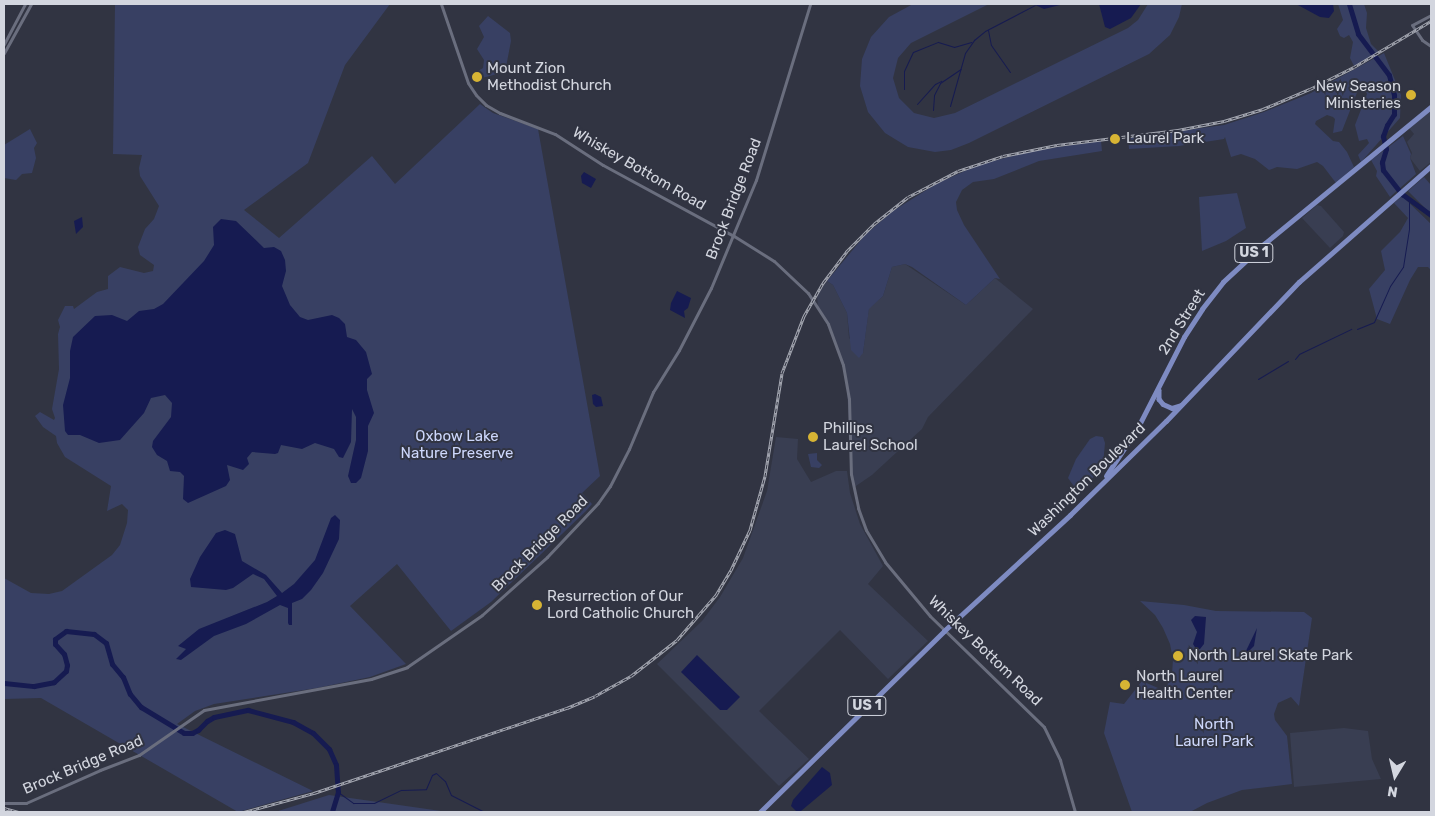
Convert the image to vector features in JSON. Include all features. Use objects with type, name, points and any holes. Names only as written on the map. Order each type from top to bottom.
[{"type":"main road","name":"2nd Street","points":[[1103,481],[1137,429],[1177,348],[1198,314],[1231,274],[1431,107]]},
{"type":"main road","name":"Washington Boulevard","points":[[760,812],[944,631],[1070,515],[1184,404],[1299,282],[1431,166]]},
{"type":"main road","points":[[1160,384],[1158,397],[1163,404],[1172,408],[1184,404]]},
{"type":"street","points":[[4,44],[25,4]]},
{"type":"street","points":[[4,53],[31,4]]},
{"type":"street","name":"Whiskey Bottom Road","points":[[441,4],[468,83],[486,105],[500,113],[555,134],[603,165],[734,236],[774,260],[808,293],[832,333],[846,374],[849,398],[850,474],[862,518],[885,562],[944,631],[1044,726],[1060,760],[1076,812]]},
{"type":"street","name":"Brock Bridge Road","points":[[4,802],[26,803],[100,770],[144,753],[196,714],[212,708],[317,691],[397,671],[424,657],[499,602],[547,558],[607,490],[629,449],[653,392],[702,305],[734,236],[756,180],[810,4]]},
{"type":"street","points":[[1431,15],[1412,25],[1422,40],[1431,46]]},
{"type":"shaded area","points":[[1033,4],[1064,4],[1044,9]]},
{"type":"shaded area","points":[[1099,4],[1141,4],[1131,18],[1110,29],[1105,27]]},
{"type":"shaded area","points":[[1296,4],[1333,4],[1334,11],[1329,18],[1320,17]]},
{"type":"shaded area","points":[[1431,109],[1431,162],[1420,171],[1410,158],[1412,153],[1407,142],[1414,134],[1409,128]]},
{"type":"shaded area","points":[[584,172],[596,179],[591,188],[582,183],[581,176]]},
{"type":"shaded area","points":[[1317,205],[1321,206],[1344,232],[1343,236],[1330,248],[1302,218]]},
{"type":"shaded area","points":[[82,217],[83,227],[76,234],[74,221]]},
{"type":"shaded area","points":[[221,219],[236,221],[264,248],[274,247],[281,251],[285,260],[286,271],[282,286],[290,305],[300,317],[308,320],[332,315],[339,318],[345,324],[347,337],[356,340],[366,352],[372,374],[367,379],[367,390],[374,413],[368,426],[368,451],[361,478],[356,483],[351,483],[348,476],[356,440],[356,417],[352,409],[351,442],[343,458],[339,457],[334,449],[315,443],[302,449],[281,445],[278,453],[275,454],[252,452],[247,458],[249,464],[243,470],[227,465],[230,480],[226,486],[188,503],[183,499],[184,476],[180,472],[170,471],[167,461],[157,455],[152,447],[153,441],[171,417],[172,403],[165,395],[151,398],[144,413],[120,440],[99,443],[80,435],[68,435],[65,431],[63,405],[70,378],[70,351],[73,337],[95,316],[112,315],[127,321],[139,311],[154,309],[163,304],[204,261],[214,245],[213,227]]},
{"type":"shaded area","points":[[905,264],[966,305],[995,278],[1033,309],[928,417],[922,429],[872,475],[853,488],[846,374],[832,333],[818,307],[817,295],[827,281],[833,285],[847,313],[849,338],[863,353],[869,308],[883,296],[892,267]]},
{"type":"shaded area","points":[[677,291],[691,298],[688,308],[684,311],[685,318],[670,310]]},
{"type":"shaded area","points":[[595,394],[601,397],[603,406],[596,407],[593,404],[592,395]]},
{"type":"shaded area","points":[[776,437],[798,439],[797,459],[811,482],[836,471],[847,471],[850,493],[860,524],[883,566],[868,584],[928,641],[888,679],[840,630],[759,711],[809,759],[779,786],[657,664],[702,621],[720,597],[743,558],[767,491]]},
{"type":"shaded area","points":[[335,515],[340,520],[339,539],[323,573],[311,590],[302,599],[292,603],[292,625],[288,623],[288,608],[280,605],[246,624],[214,636],[181,660],[176,659],[186,649],[178,646],[199,629],[267,602],[277,596],[264,579],[253,574],[233,588],[226,590],[191,587],[190,579],[200,557],[216,533],[225,530],[235,534],[242,561],[266,575],[282,593],[294,584],[315,560],[331,518]]},
{"type":"shaded area","points":[[1195,616],[1206,617],[1204,644],[1200,649],[1196,649],[1193,644],[1197,632],[1191,620]]},
{"type":"shaded area","points":[[1257,628],[1254,646],[1245,653]]},
{"type":"shaded area","points":[[697,655],[740,697],[727,710],[720,710],[681,672]]},
{"type":"shaded area","points":[[1344,728],[1368,731],[1372,759],[1381,779],[1294,787],[1290,733]]},
{"type":"shaded area","points":[[822,767],[830,773],[832,785],[801,811],[796,811],[791,806],[793,800]]},
{"type":"green space","name":"Oxbow Lake Nature Preserve","points":[[115,4],[390,4],[345,65],[308,163],[244,210],[279,238],[372,156],[395,184],[480,104],[493,113],[538,129],[600,476],[582,493],[592,504],[586,511],[491,602],[451,631],[397,564],[350,606],[406,664],[370,677],[317,688],[214,704],[195,711],[177,724],[313,791],[238,812],[41,698],[4,699],[4,578],[31,593],[49,594],[62,591],[112,555],[120,545],[127,523],[128,510],[122,504],[107,511],[111,486],[65,457],[57,443],[56,436],[43,427],[35,416],[40,412],[54,420],[55,418],[52,409],[59,369],[58,334],[60,327],[58,320],[65,306],[73,306],[74,309],[97,292],[108,289],[108,276],[120,267],[144,273],[153,271],[154,265],[140,255],[138,247],[145,229],[154,219],[159,206],[140,176],[139,168],[142,155],[113,154]]},
{"type":"green space","points":[[913,4],[989,4],[911,43],[898,58],[893,78],[899,98],[914,113],[934,118],[955,113],[1128,28],[1138,20],[1148,4],[1182,4],[1179,17],[1170,35],[1149,54],[969,143],[951,150],[935,152],[908,147],[885,133],[868,112],[860,86],[862,59],[871,37],[889,17]]},
{"type":"green space","points":[[1338,4],[1364,4],[1367,13],[1366,28],[1371,44],[1379,52],[1354,66],[1350,58],[1353,42],[1349,35],[1344,38],[1340,36],[1337,29],[1343,20]]},
{"type":"green space","points":[[488,16],[510,33],[511,41],[505,72],[482,78],[478,71],[483,68],[484,60],[477,49],[484,37],[479,26]]},
{"type":"green space","points":[[1384,53],[1401,95],[1400,118],[1361,162],[1358,155],[1369,143],[1367,139],[1359,141],[1355,125],[1367,94],[1365,90],[1358,90],[1342,131],[1333,133],[1335,119],[1333,117],[1327,115],[1316,121],[1315,124],[1333,141],[1339,142],[1347,152],[1354,167],[1336,183],[1323,166],[1317,162],[1297,169],[1277,167],[1269,170],[1255,159],[1241,154],[1231,157],[1225,137],[1224,139],[1179,146],[1129,149],[1128,138],[1224,125],[1264,112],[1311,93]]},
{"type":"green space","points":[[30,129],[37,143],[34,148],[36,158],[32,173],[22,174],[16,180],[4,178],[4,145]]},
{"type":"green space","points":[[1403,136],[1411,154],[1410,158],[1416,174],[1390,197],[1376,176],[1377,171],[1371,160]]},
{"type":"green space","points":[[1101,141],[1102,151],[1039,161],[994,179],[973,182],[962,190],[956,202],[957,210],[964,225],[1000,279],[995,278],[966,305],[912,267],[905,264],[892,267],[883,296],[869,309],[863,353],[859,358],[851,350],[847,313],[833,285],[827,281],[865,235],[893,211],[936,184],[978,165],[1031,151]]},
{"type":"green space","points":[[1424,177],[1431,185],[1431,214],[1408,191]]},
{"type":"green space","points":[[1237,193],[1246,228],[1226,241],[1202,251],[1199,197]]},
{"type":"green space","points":[[1402,196],[1431,224],[1431,270],[1428,267],[1418,267],[1390,324],[1377,319],[1369,289],[1385,270],[1381,251],[1400,232],[1408,218],[1394,203]]},
{"type":"green space","points":[[1096,436],[1103,437],[1105,443],[1103,465],[1084,489],[1078,492],[1068,478],[1076,459],[1090,439]]},
{"type":"green space","points":[[817,453],[817,460],[822,465],[819,468],[811,467],[808,454]]},
{"type":"green space","name":"North Laurel Park","points":[[1140,601],[1184,605],[1216,611],[1304,612],[1312,618],[1299,706],[1291,697],[1278,703],[1274,714],[1275,720],[1287,736],[1292,784],[1242,790],[1207,803],[1190,812],[1132,812],[1104,733],[1110,702],[1124,704],[1142,681],[1165,691],[1172,674],[1173,659],[1170,644],[1163,628],[1155,615]]},
{"type":"green space","points":[[329,795],[448,812],[275,812]]},
{"type":"waterway","points":[[1349,4],[1358,34],[1389,75],[1394,95],[1394,114],[1383,136],[1386,149],[1382,162],[1383,170],[1402,194],[1431,215]]},
{"type":"waterway","points":[[950,106],[965,53],[974,40],[985,31],[1035,5]]},
{"type":"waterway","points":[[988,30],[991,45],[1010,72]]},
{"type":"waterway","points":[[904,89],[904,71],[913,52],[938,42],[954,47],[971,42]]},
{"type":"waterway","points":[[933,110],[934,95],[940,83],[961,69]]},
{"type":"waterway","points":[[917,104],[935,84],[941,81]]},
{"type":"waterway","points":[[1357,329],[1374,322],[1390,286],[1403,267],[1409,229],[1409,199]]},
{"type":"waterway","points":[[1295,359],[1299,354],[1351,329]]},
{"type":"waterway","points":[[1258,379],[1288,361]]},
{"type":"waterway","points":[[4,683],[34,686],[54,682],[66,671],[67,665],[64,654],[55,644],[55,639],[66,631],[94,634],[106,643],[112,664],[123,677],[130,694],[141,707],[184,733],[192,733],[198,730],[214,717],[248,710],[293,722],[313,733],[329,749],[336,765],[338,792],[332,812]]},
{"type":"waterway","points":[[338,792],[353,803],[374,803],[401,790],[426,789],[432,775],[436,773],[445,781],[451,795],[484,812]]},
{"type":"railway","points":[[244,812],[314,793],[567,708],[595,696],[631,676],[677,640],[716,595],[731,570],[750,530],[765,476],[782,373],[804,316],[823,283],[846,252],[874,224],[908,197],[958,171],[1003,156],[1057,145],[1178,130],[1224,121],[1263,109],[1310,89],[1354,67],[1431,21]]},
{"type":"railway","points":[[4,808],[19,812]]},
{"type":"place","name":"Mount Zion Methodist Church","points":[[477,77]]},
{"type":"place","name":"New Season Ministeries","points":[[1411,95]]},
{"type":"place","name":"Laurel Park","points":[[1115,139]]},
{"type":"place","name":"Phillips Laurel School","points":[[813,437]]},
{"type":"place","name":"Resurrection of Our Lord Catholic Church","points":[[537,605]]},
{"type":"place","name":"North Laurel Skate Park","points":[[1178,656]]},
{"type":"place","name":"North Laurel Health Center","points":[[1125,685]]}]
